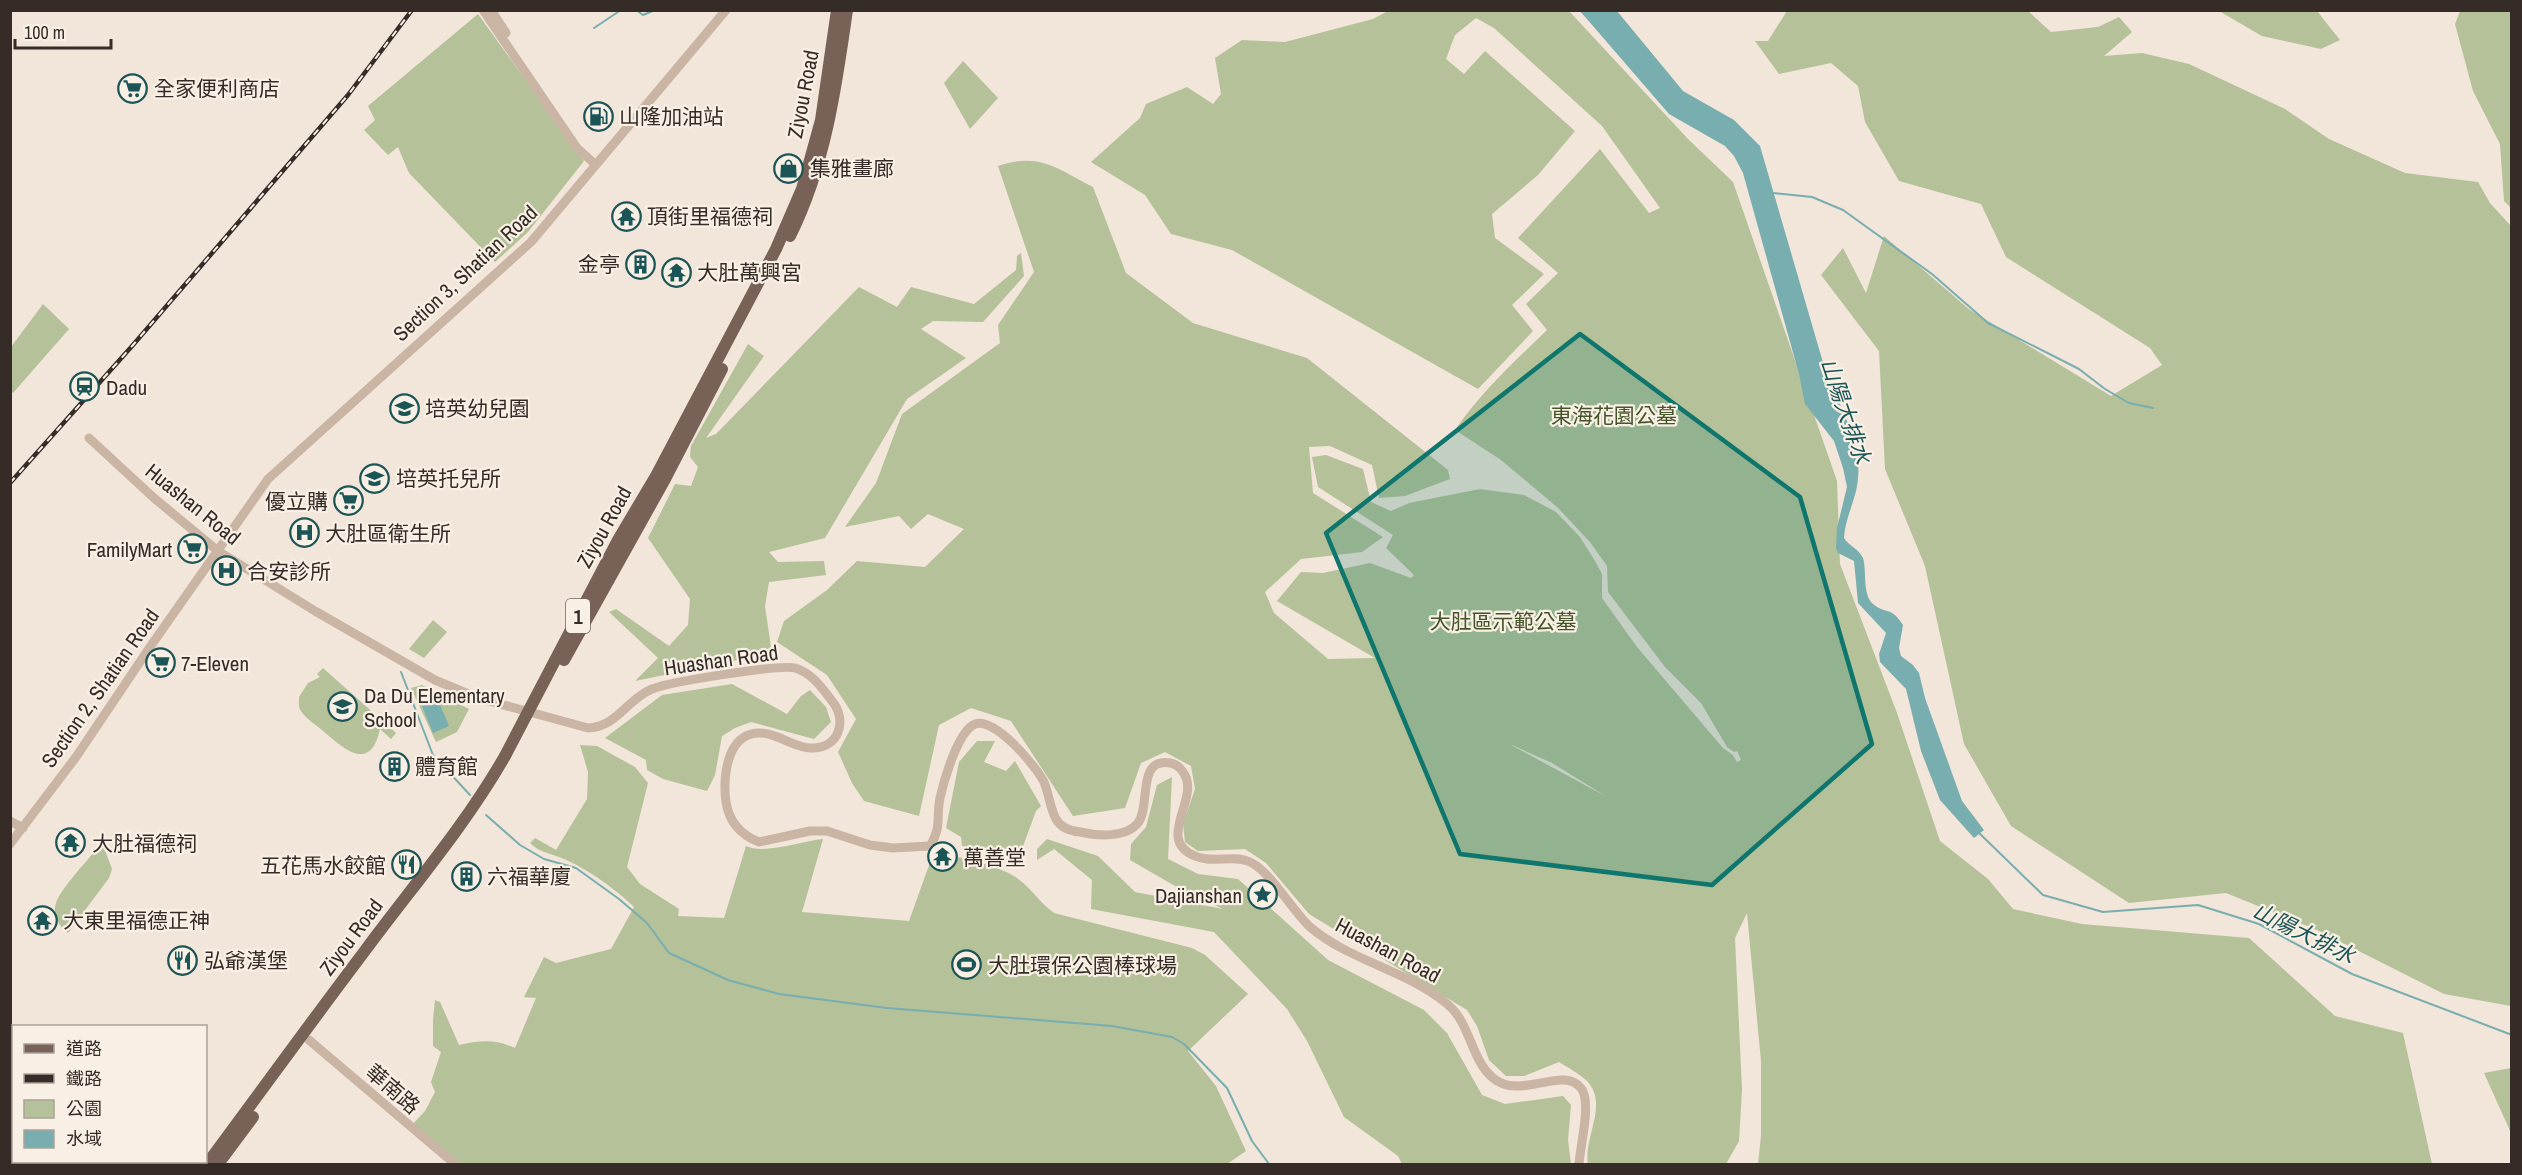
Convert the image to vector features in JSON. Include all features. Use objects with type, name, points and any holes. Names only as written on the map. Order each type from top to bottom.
[{"type":"main road","name":"Ziyou Road","points":[[821,135],[837,10]]},
{"type":"main road","name":"Ziyou Road","points":[[218,1164],[499,783],[618,540],[656,476],[776,249],[802,189],[821,135],[847,10]]},
{"type":"main road","name":"Ziyou Road","points":[[207,1164],[452,836],[491,780],[532,712]]},
{"type":"street","points":[[483,10],[579,147],[597,165]]},
{"type":"street","points":[[491,10],[579,147]]},
{"type":"street","name":"Section 3, Shatian Road","points":[[218,551],[268,479],[531,242],[726,10]]},
{"type":"street","name":"Huashan Road","points":[[88,438],[154,498],[218,551],[315,611],[435,680],[478,698],[588,728],[598,728],[609,723],[652,688],[735,673],[786,667],[810,675],[838,708],[841,726],[833,740],[824,746],[810,748],[760,734],[736,744],[730,752],[727,762],[725,797],[728,812],[737,828],[759,842],[810,831],[827,831],[870,845],[893,848],[930,846],[937,835],[940,799],[961,737],[977,723],[991,726],[1016,746],[1042,778],[1058,822],[1066,829],[1082,833],[1120,834],[1133,828],[1143,816],[1148,774],[1162,762],[1180,766],[1187,777],[1189,787],[1178,829],[1181,845],[1189,853],[1203,859],[1236,859],[1253,864],[1311,927],[1343,948],[1423,987],[1447,1003],[1462,1020],[1480,1062],[1496,1081],[1517,1087],[1557,1080],[1572,1081],[1578,1084],[1586,1098],[1579,1164]]},
{"type":"street","name":"Section 2, Shatian Road","points":[[10,844],[75,757],[218,551]]},
{"type":"street","points":[[10,821],[23,828]]},
{"type":"street","name":"華南路","points":[[309,1040],[454,1164]]},
{"type":"highlighted area","points":[[1580,334],[1800,497],[1872,744],[1712,885],[1460,854],[1326,533]]},
{"type":"green space","points":[[1388,11],[1569,11],[1688,139],[1733,182],[1837,481],[1840,564],[1897,713],[1940,841],[1988,879],[2013,909],[2082,924],[2249,938],[2335,1016],[2403,1033],[2432,1164],[1758,1164],[1761,1136],[1761,1061],[1747,913],[1735,938],[1742,1090],[1739,1141],[1726,1164],[1588,1164],[1587,1154],[1596,1099],[1593,1089],[1586,1080],[1559,1062],[1524,1076],[1506,1076],[1489,1060],[1477,1026],[1467,1010],[1309,914],[1266,863],[1245,849],[1198,851],[1185,842],[1183,824],[1195,789],[1191,766],[1165,752],[1141,763],[1125,808],[1073,816],[1011,721],[971,708],[939,725],[919,816],[864,801],[852,783],[838,752],[856,719],[827,675],[777,642],[784,621],[827,590],[857,561],[925,567],[964,529],[928,514],[911,529],[899,516],[845,527],[876,483],[902,414],[1000,343],[998,325],[1034,272],[998,166],[1026,161],[1048,164],[1093,187],[1126,273],[1193,323],[1307,358],[1448,470],[1450,479],[1405,496],[1379,498],[1372,465],[1330,446],[1309,447],[1313,493],[1383,537],[1362,552],[1301,559],[1265,592],[1274,613],[1328,659],[1375,658],[1277,601],[1301,572],[1323,573],[1370,563],[1411,578],[1414,575],[1386,548],[1393,535],[1318,487],[1312,457],[1326,455],[1363,469],[1371,502],[1391,511],[1409,503],[1480,489],[1524,495],[1556,512],[1580,537],[1602,574],[1602,598],[1637,647],[1723,748],[1733,755],[1737,762],[1741,760],[1737,751],[1734,752],[1727,747],[1701,703],[1665,667],[1608,592],[1607,566],[1590,542],[1557,507],[1501,460],[1455,430],[1487,390],[1547,330],[1526,304],[1558,273],[1518,238],[1600,149],[1649,213],[1660,208],[1602,126],[1494,28],[1476,18],[1455,35],[1446,59],[1464,74],[1485,51],[1575,131],[1538,175],[1492,214],[1495,238],[1544,274],[1512,305],[1533,331],[1478,389],[1232,250],[1171,234],[1145,195],[1091,162],[1140,118],[1146,104],[1187,87],[1213,104],[1221,94],[1215,58],[1242,40],[1285,42],[1373,19]],"holes":[[[1512,745],[1552,763],[1607,797]]]},
{"type":"green space","points":[[1787,11],[2028,11],[2051,32],[2098,27],[2119,17],[2132,32],[2104,56],[2142,53],[2189,64],[2285,109],[2329,139],[2405,173],[2478,182],[2490,203],[2511,226],[2511,1006],[2444,994],[2317,930],[2226,893],[2129,903],[2011,826],[1964,744],[1925,566],[1885,469],[1879,351],[1821,275],[1843,248],[1866,293],[1884,236],[1970,310],[2111,396],[2162,365],[2150,348],[2006,257],[1981,204],[1899,181],[1865,122],[1858,86],[1831,63],[1779,74],[1755,41],[1768,41]]},
{"type":"green space","points":[[2219,11],[2317,11],[2340,40],[2321,49],[2262,36]]},
{"type":"green space","points":[[2460,11],[2511,11],[2511,208],[2504,201],[2500,144],[2473,91],[2455,24]]},
{"type":"green space","points":[[478,14],[584,161],[528,232],[495,262],[409,173],[398,147],[388,155],[364,130],[375,120],[368,106]]},
{"type":"green space","points":[[963,61],[998,98],[970,129],[944,83]]},
{"type":"green space","points":[[1021,253],[1024,276],[983,322],[933,321],[921,329],[966,358],[907,399],[825,538],[769,552],[778,562],[824,561],[826,575],[769,582],[765,606],[772,654],[680,670],[670,662],[665,667],[669,674],[635,681],[658,658],[609,612],[616,609],[669,646],[688,625],[690,599],[648,538],[675,484],[691,486],[698,467],[690,457],[691,446],[748,344],[764,356],[706,438],[716,434],[859,287],[897,307],[911,287],[974,304],[1016,270],[1017,256]]},
{"type":"green space","points":[[43,304],[69,329],[13,393],[11,391],[11,347]]},
{"type":"green space","points":[[433,620],[447,632],[424,658],[409,649]]},
{"type":"green space","points":[[323,668],[396,733],[391,739],[380,729],[370,751],[363,754],[355,753],[338,743],[305,716],[299,708],[299,697],[308,683],[320,677],[317,674]]},
{"type":"green space","points":[[732,684],[787,714],[801,696],[810,690],[826,707],[831,722],[814,739],[751,722],[735,728],[722,736],[715,775],[707,791],[663,779],[647,770],[646,760],[605,738],[662,695]]},
{"type":"green space","points":[[422,685],[469,709],[457,732],[436,742],[411,688]]},
{"type":"green space","points":[[977,741],[995,741],[984,762],[1006,771],[1015,761],[1041,806],[1036,811],[1019,857],[962,846],[961,837],[946,828],[959,762]]},
{"type":"green space","points":[[580,745],[597,746],[635,767],[648,783],[627,867],[640,884],[679,909],[678,916],[724,918],[746,846],[762,849],[823,839],[802,912],[909,921],[932,857],[937,852],[988,865],[1008,873],[1022,882],[1054,913],[1192,948],[1205,955],[1248,994],[1188,1051],[1216,1086],[1246,1151],[1227,1164],[461,1164],[413,1124],[425,1111],[435,1092],[431,1082],[441,1052],[433,1046],[435,1000],[440,1002],[459,1045],[487,1041],[515,1048],[536,998],[524,997],[544,957],[556,963],[611,949],[634,907],[591,874],[530,843],[535,838],[556,850],[587,799],[588,772]]},
{"type":"green space","points":[[1172,777],[1168,859],[1198,874],[1238,879],[1328,960],[1424,1010],[1447,1033],[1482,1095],[1505,1104],[1563,1096],[1571,1105],[1568,1140],[1571,1164],[1402,1164],[1398,1156],[1344,1117],[1307,1041],[1287,1009],[1214,932],[1091,909],[1092,880],[1054,849],[1037,860],[1037,849],[1047,839],[1098,856],[1135,892],[1223,909],[1182,890],[1130,860],[1131,844],[1146,827],[1157,785]]},
{"type":"green space","points":[[100,845],[103,845],[112,869],[109,878],[68,933],[57,920],[56,903],[69,882]]},
{"type":"green space","points":[[2512,1068],[2511,1133],[2484,1073]]},
{"type":"water","points":[[1580,11],[1617,11],[1683,91],[1734,120],[1760,146],[1824,366],[1856,449],[1858,478],[1856,493],[1846,523],[1844,538],[1863,558],[1867,594],[1870,600],[1877,607],[1895,615],[1903,625],[1899,648],[1901,656],[1919,673],[1925,698],[1962,801],[1984,830],[1974,838],[1940,800],[1921,751],[1906,689],[1880,662],[1879,654],[1886,633],[1858,603],[1854,561],[1838,553],[1836,548],[1837,528],[1847,487],[1843,468],[1834,441],[1805,404],[1799,374],[1743,173],[1734,156],[1725,146],[1669,114]]},
{"type":"water","points":[[438,700],[449,726],[433,733],[422,706]]},
{"type":"waterway","points":[[594,28],[621,10]]},
{"type":"waterway","points":[[636,10],[643,15],[655,10]]},
{"type":"waterway","points":[[1773,193],[1812,197],[1843,210],[1932,274],[1988,323],[2079,369],[2105,389],[2129,403],[2153,408]]},
{"type":"waterway","points":[[401,672],[433,755],[470,795]]},
{"type":"waterway","points":[[486,815],[520,845],[544,859],[576,868],[619,899],[647,923],[669,953],[728,980],[779,994],[887,1008],[1112,1026],[1172,1037],[1184,1044],[1227,1088],[1252,1141],[1269,1164]]},
{"type":"waterway","name":"山陽大排水","points":[[1977,831],[2043,895],[2103,912],[2198,905],[2259,924],[2352,974],[2512,1035]]},
{"type":"railway","points":[[10,483],[133,345],[348,95],[412,10]]},
{"type":"place","name":"全家便利商店","points":[[133,88]]},
{"type":"place","name":"山隆加油站","points":[[598,116]]},
{"type":"place","name":"集雅畫廊","points":[[789,168]]},
{"type":"place","name":"頂街里福德祠","points":[[626,216]]},
{"type":"place","name":"金亭","points":[[641,264]]},
{"type":"place","name":"大肚萬興宮","points":[[676,272]]},
{"type":"place","name":"Dadu","points":[[85,387]]},
{"type":"place","name":"培英幼兒園","points":[[404,408]]},
{"type":"place","name":"培英托兒所","points":[[375,478]]},
{"type":"place","name":"優立購","points":[[349,501]]},
{"type":"place","name":"大肚區衛生所","points":[[304,533]]},
{"type":"place","name":"FamilyMart","points":[[193,549]]},
{"type":"place","name":"合安診所","points":[[226,571]]},
{"type":"place","name":"7-Eleven","points":[[160,663]]},
{"type":"place","name":"Da Du Elementary School","points":[[343,707]]},
{"type":"place","name":"體育館","points":[[394,766]]},
{"type":"place","name":"大肚福德祠","points":[[71,843]]},
{"type":"place","name":"萬善堂","points":[[942,857]]},
{"type":"place","name":"五花馬水餃館","points":[[407,865]]},
{"type":"place","name":"六福華廈","points":[[466,876]]},
{"type":"place","name":"Dajianshan","points":[[1263,895]]},
{"type":"place","name":"大東里福德正神","points":[[42,920]]},
{"type":"place","name":"弘爺漢堡","points":[[183,960]]},
{"type":"place","name":"大肚環保公園棒球場","points":[[967,965]]},
{"type":"park label","name":"東海花園公墓","points":[[1614,415]]},
{"type":"park label","name":"大肚區示範公墓","points":[[1503,621]]}]
